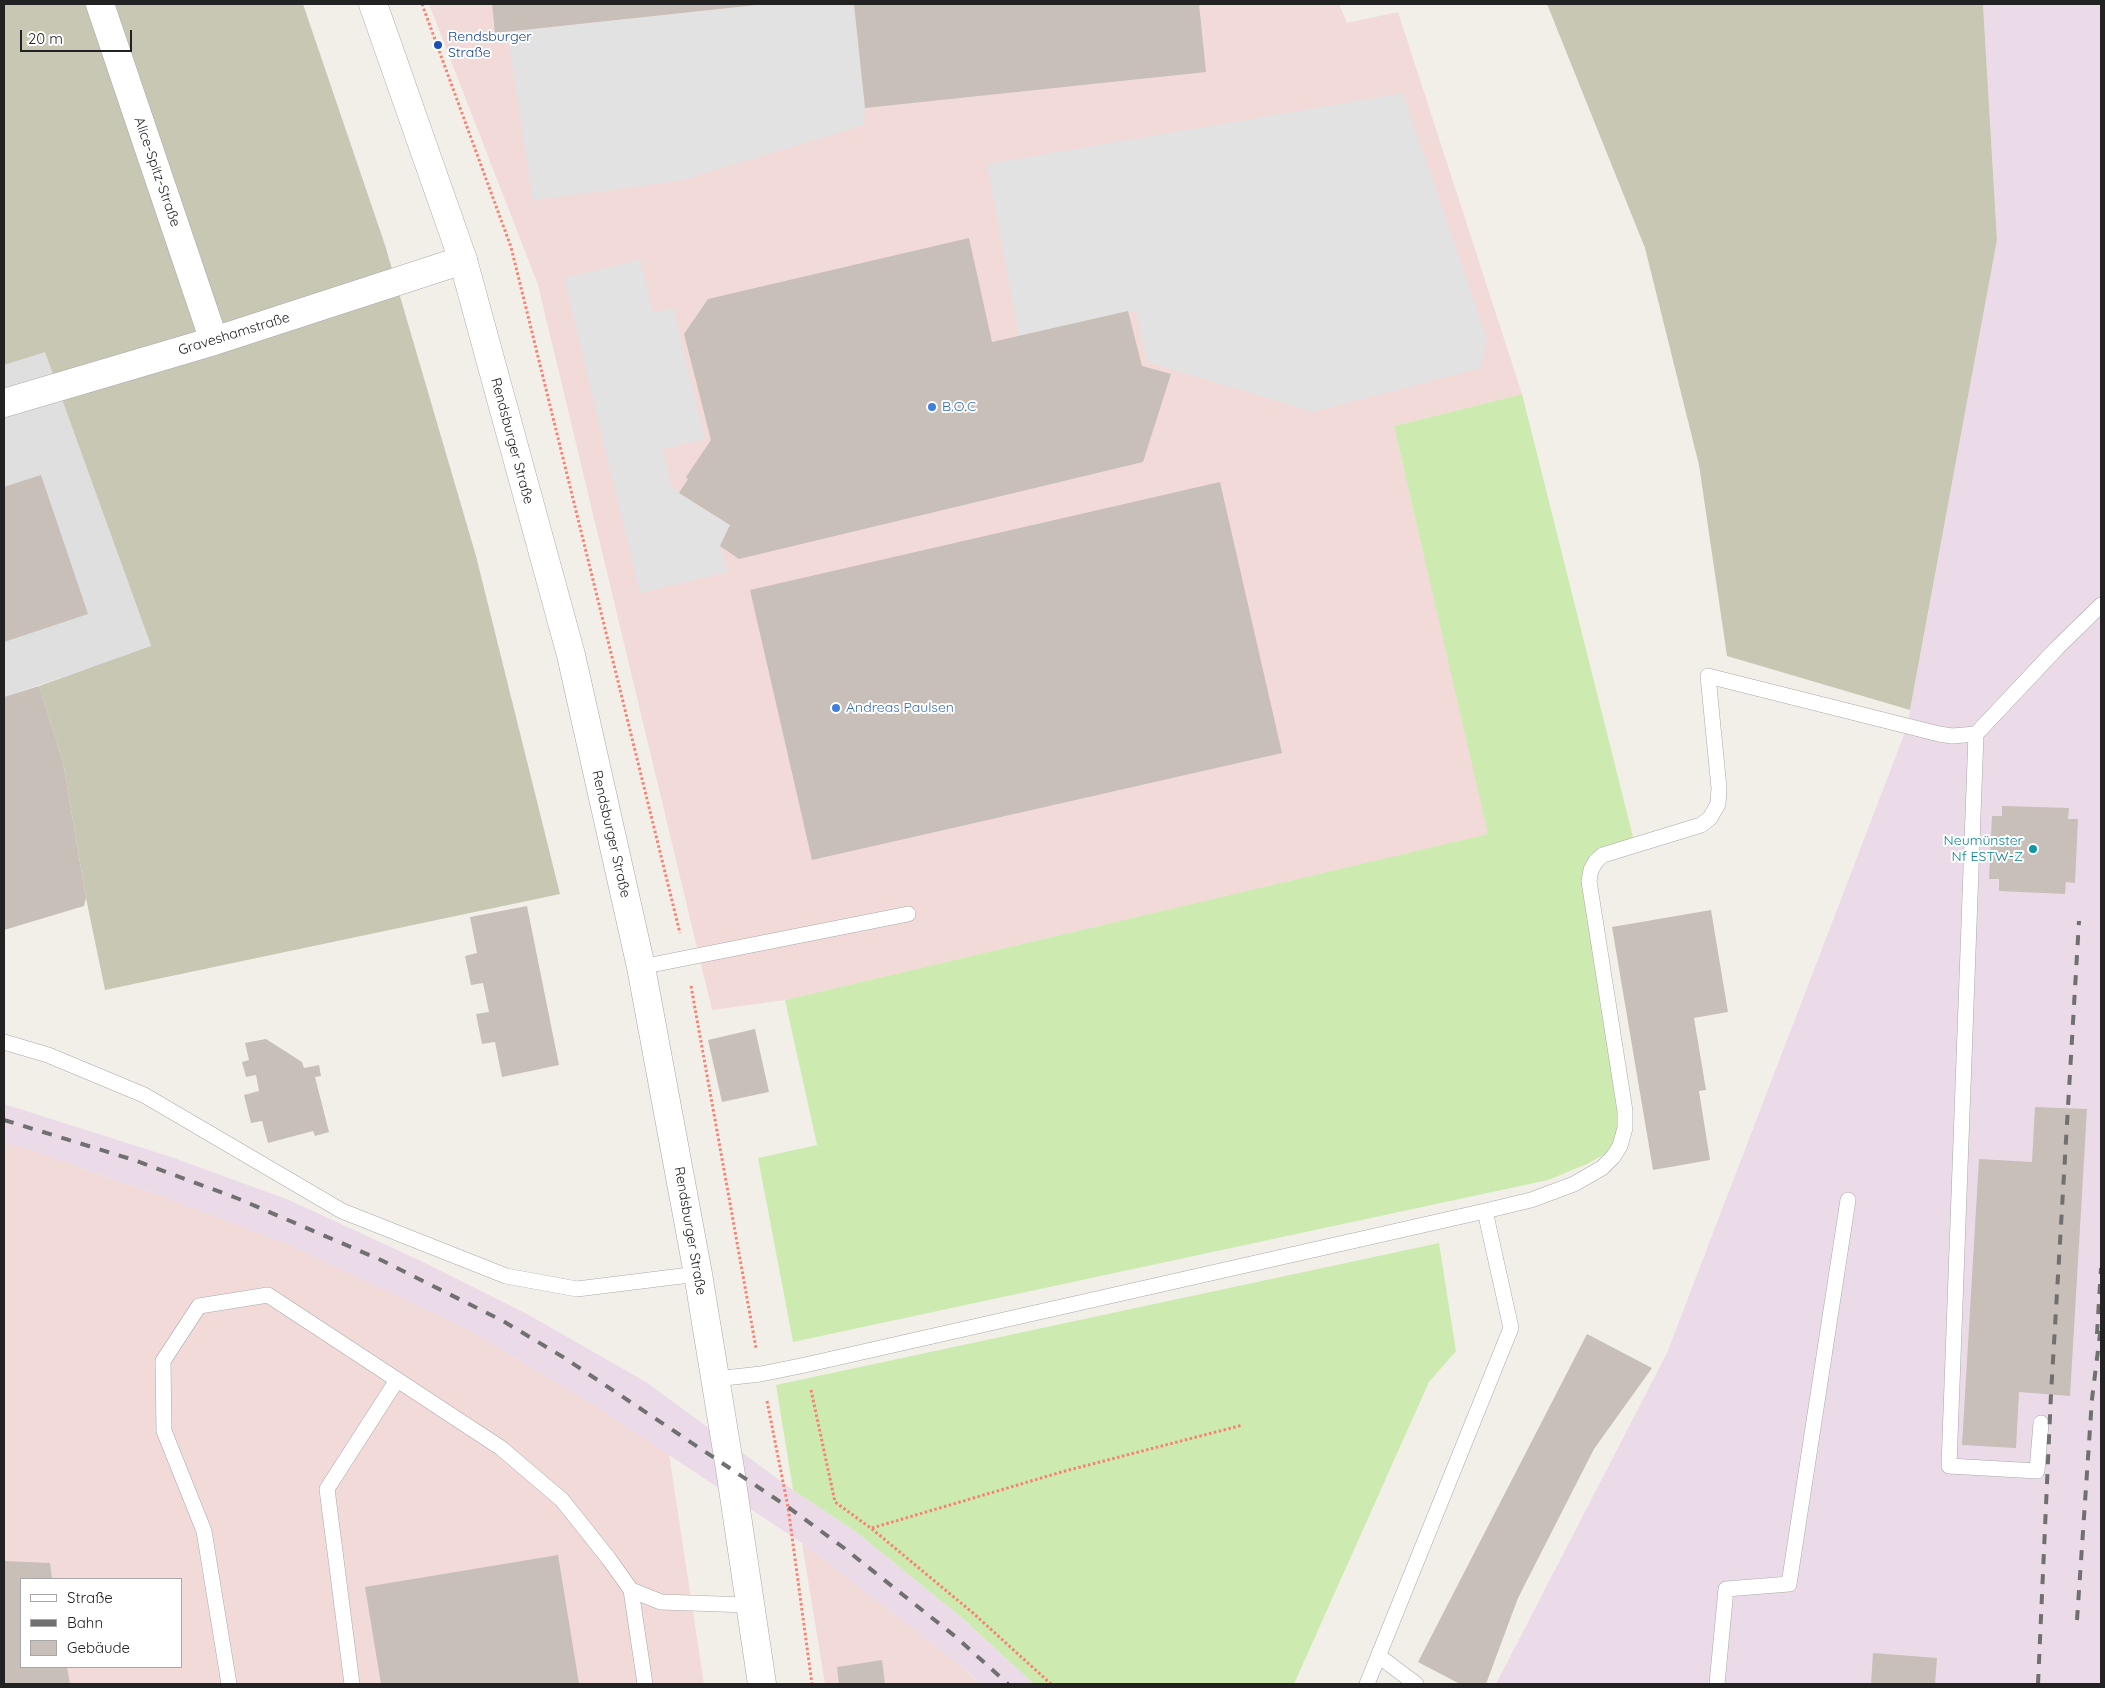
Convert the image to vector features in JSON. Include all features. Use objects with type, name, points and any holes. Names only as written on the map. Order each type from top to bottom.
[{"type":"street","name":"Alice-Spitz-Straße","points":[[100,4],[214,341]]},
{"type":"street","name":"Rendsburger Straße","points":[[373,4],[463,260],[571,655],[641,967],[698,1274],[730,1469],[762,1684]]},
{"type":"street","name":"Graveshamstraße","points":[[4,403],[214,341],[463,260]]},
{"type":"lane","points":[[2041,1423],[2037,1471],[1949,1466],[1976,734],[2057,648],[2101,605]]},
{"type":"lane","points":[[715,1379],[761,1374],[805,1365],[1484,1211],[1531,1200],[1574,1184],[1602,1168],[1620,1146],[1625,1128],[1625,1111],[1589,881],[1591,870],[1596,861],[1603,855],[1701,825],[1710,818],[1718,804],[1719,788],[1708,676],[1939,734],[1952,736],[1976,734]]},
{"type":"lane","points":[[641,967],[908,914]]},
{"type":"lane","points":[[4,1042],[48,1055],[144,1095],[342,1212],[506,1276],[577,1289],[698,1274]]},
{"type":"lane","points":[[1717,1684],[1726,1589],[1789,1584],[1848,1200]]},
{"type":"lane","points":[[1368,1684],[1511,1328],[1484,1211]]},
{"type":"lane","points":[[229,1684],[204,1531],[164,1431],[163,1361],[199,1306],[268,1295],[501,1448],[562,1500],[609,1558],[631,1590],[645,1684]]},
{"type":"lane","points":[[352,1684],[327,1489],[398,1380]]},
{"type":"lane","points":[[631,1590],[661,1602],[749,1605]]},
{"type":"lane","points":[[1380,1656],[1416,1684]]},
{"type":"path","points":[[805,1365],[835,1502],[872,1528],[973,1613],[1051,1684]]},
{"type":"path","points":[[872,1528],[1065,1471],[1243,1425]]},
{"type":"shaded area","points":[[4,4],[303,4],[385,245],[476,556],[560,894],[105,990],[86,898],[63,762],[39,686],[151,646],[45,352],[4,365]]},
{"type":"shaded area","points":[[429,4],[1339,4],[1347,23],[1398,12],[1522,394],[1394,426],[1489,834],[785,1000],[712,1010],[538,285]]},
{"type":"shaded area","points":[[768,4],[854,4],[865,108],[864,125],[680,181],[533,200],[507,32]]},
{"type":"shaded area","points":[[1547,4],[1983,4],[1997,240],[1910,710],[1727,656],[1699,465],[1645,248]]},
{"type":"shaded area","points":[[1983,4],[2101,4],[2101,1684],[1496,1684],[1667,1353],[1907,727],[1997,240]]},
{"type":"shaded area","points":[[1403,93],[1487,339],[1481,368],[1313,412],[1147,362],[1136,311],[1128,311],[1019,336],[987,164]]},
{"type":"shaded area","points":[[640,259],[653,312],[673,308],[705,439],[663,449],[672,488],[730,525],[720,546],[728,572],[640,593],[564,278]]},
{"type":"shaded area","points":[[45,351],[151,647],[4,697],[4,365]]},
{"type":"shaded area","points":[[4,1104],[171,1157],[289,1200],[423,1262],[527,1314],[646,1382],[793,1490],[855,1531],[961,1617],[1034,1684],[980,1684],[966,1670],[802,1543],[584,1399],[465,1328],[284,1243],[172,1200],[4,1142]]},
{"type":"shaded area","points":[[4,1142],[172,1200],[284,1243],[375,1284],[465,1328],[584,1399],[669,1454],[704,1684],[4,1684]]},
{"type":"shaded area","points":[[802,1543],[966,1670],[980,1684],[825,1684]]},
{"type":"green space","points":[[1522,394],[1634,841],[1593,858],[1620,1112],[1620,1127],[1614,1143],[1605,1154],[1587,1164],[1548,1180],[793,1342],[758,1158],[817,1145],[785,1000],[1488,834],[1394,426]]},
{"type":"green space","points":[[1439,1243],[1456,1351],[1429,1382],[1294,1684],[1034,1684],[961,1617],[855,1531],[793,1490],[776,1385]]},
{"type":"building","points":[[492,4],[756,4],[756,5],[495,33]]},
{"type":"building","points":[[854,4],[1199,4],[1206,72],[865,108]]},
{"type":"building","name":"B.O.C","points":[[969,238],[992,342],[1128,311],[1142,366],[1171,374],[1143,462],[739,559],[720,546],[730,525],[679,493],[688,479],[686,477],[711,440],[684,334],[708,299]]},
{"type":"building","points":[[41,475],[88,614],[4,642],[4,487]]},
{"type":"building","points":[[1220,482],[1282,753],[812,860],[750,590]]},
{"type":"building","points":[[39,686],[63,762],[86,898],[84,906],[4,930],[4,697]]},
{"type":"building","name":"Neumünster Nf ESTW-Z","points":[[2002,806],[2069,808],[2068,819],[2078,819],[2075,883],[2066,882],[2065,894],[1999,891],[1999,879],[1989,879],[1992,816],[2002,816]]},
{"type":"building","points":[[527,906],[559,1065],[502,1077],[495,1042],[482,1044],[476,1014],[489,1012],[483,983],[471,985],[465,956],[477,953],[470,917]]},
{"type":"building","points":[[1711,910],[1728,1012],[1694,1018],[1706,1090],[1699,1091],[1710,1160],[1653,1170],[1612,927]]},
{"type":"building","points":[[755,1029],[769,1092],[722,1102],[708,1040]]},
{"type":"building","points":[[266,1039],[302,1062],[304,1068],[319,1065],[321,1076],[315,1077],[329,1132],[315,1136],[313,1131],[268,1143],[262,1121],[251,1123],[244,1095],[259,1091],[256,1075],[246,1077],[242,1062],[249,1060],[245,1043]]},
{"type":"building","points":[[2035,1107],[2087,1109],[2070,1396],[2019,1392],[2016,1448],[1962,1445],[1979,1159],[2032,1162]]},
{"type":"building","points":[[1587,1334],[1652,1368],[1594,1449],[1518,1598],[1486,1684],[1460,1684],[1418,1662]]},
{"type":"building","points":[[558,1555],[579,1684],[381,1684],[365,1587]]},
{"type":"building","points":[[4,1561],[50,1563],[52,1578],[20,1578],[20,1668],[67,1668],[70,1684],[4,1684]]},
{"type":"building","points":[[1873,1653],[1937,1658],[1935,1684],[1871,1684]]},
{"type":"building","points":[[882,1660],[885,1684],[839,1684],[837,1667]]},
{"type":"railway","points":[[2038,1684],[2051,1394],[2079,921]]},
{"type":"railway","points":[[4,1120],[134,1160],[239,1199],[381,1260],[503,1321],[563,1357],[788,1507],[844,1548],[956,1637],[1008,1684]]},
{"type":"railway","points":[[2097,1334],[2101,1268]]},
{"type":"railway","points":[[2077,1620],[2092,1399],[2101,1326]]},
{"type":"place","name":"Rendsburger Straße","points":[[438,45]]},
{"type":"place","name":"B.O.C","points":[[932,407]]},
{"type":"place","name":"Andreas Paulsen","points":[[836,708]]},
{"type":"place","name":"Neumünster Nf ESTW-Z","points":[[2033,849]]}]
